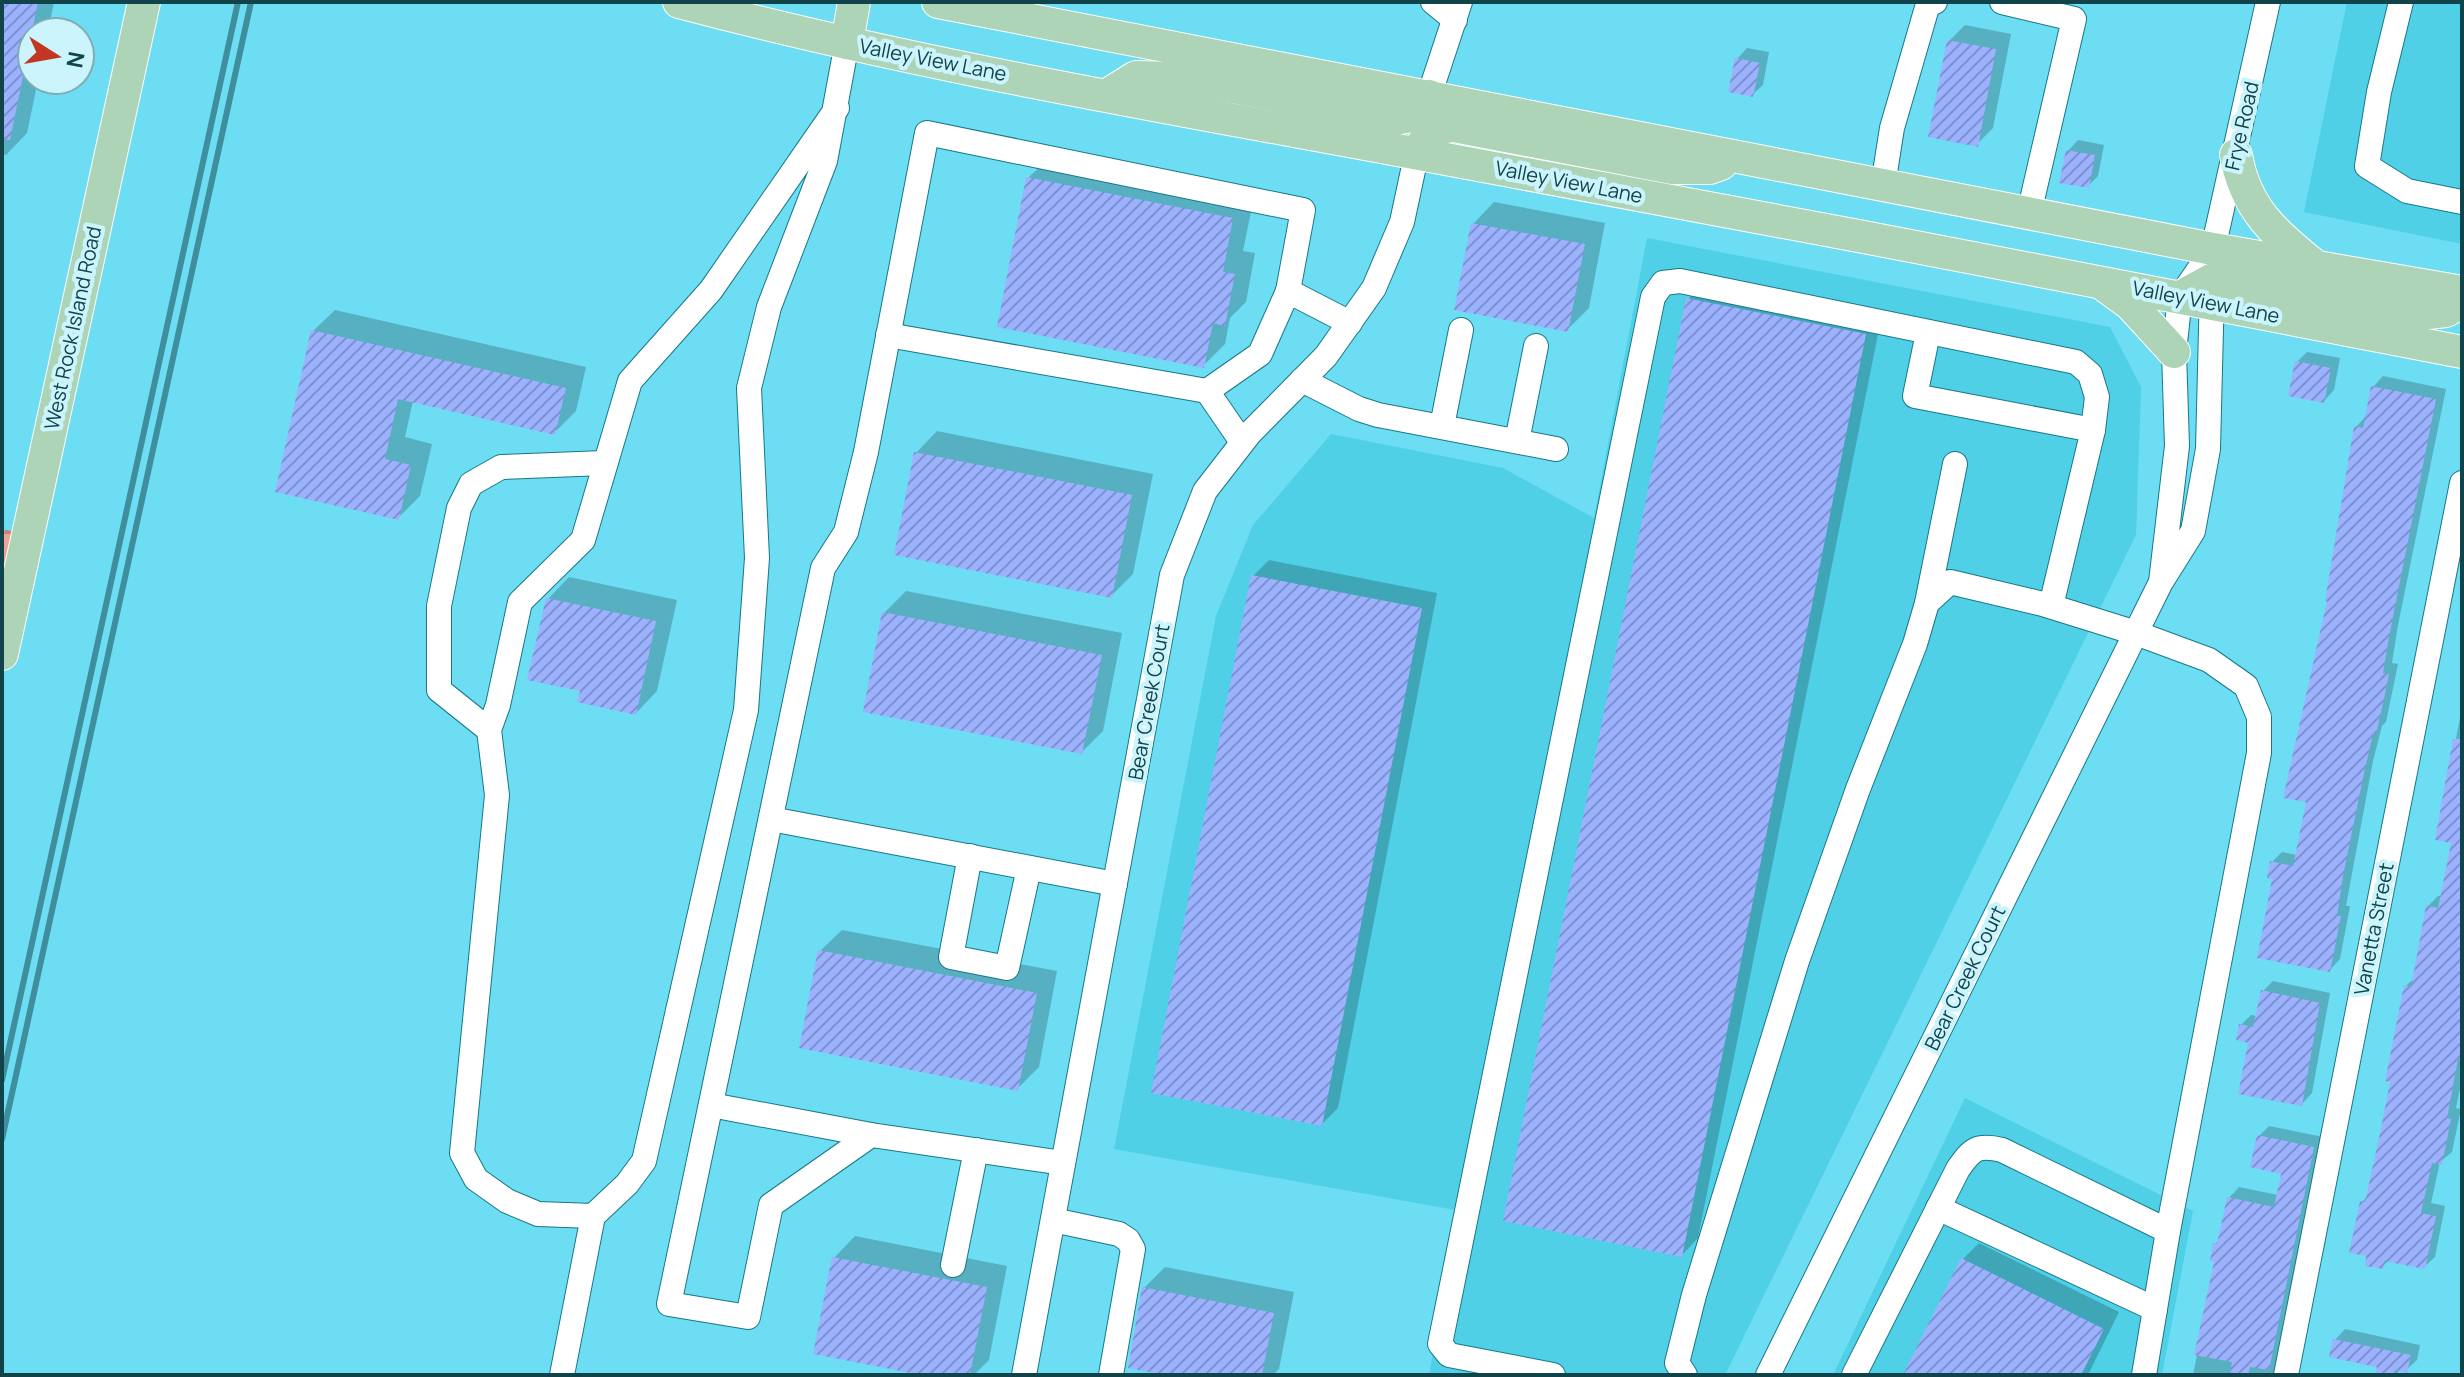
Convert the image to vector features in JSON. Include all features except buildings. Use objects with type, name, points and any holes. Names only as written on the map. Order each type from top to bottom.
[{"type":"main road","name":"West Rock Island Road","points":[[2,654],[144,2]]},
{"type":"main road","name":"Valley View Lane","points":[[679,2],[847,43],[1107,95],[2180,297],[2213,277],[2317,267],[2462,292]]},
{"type":"main road","points":[[847,43],[854,2]]},
{"type":"main road","name":"Valley View Lane","points":[[938,2],[2029,213],[2213,277],[2462,352]]},
{"type":"main road","points":[[1107,95],[1136,77],[1171,78],[1394,119],[1413,116],[1429,96]]},
{"type":"main road","points":[[1417,153],[1432,129],[1454,126],[1672,168],[1710,168],[1743,157]]},
{"type":"main road","points":[[2236,155],[2240,178],[2250,202],[2279,237],[2317,267]]},
{"type":"main road","points":[[2213,277],[2252,280],[2419,314],[2446,311],[2462,302]]},
{"type":"main road","points":[[2098,281],[2130,304],[2174,352]]},
{"type":"street","points":[[1433,2],[1458,11]]},
{"type":"street","points":[[1883,185],[1892,128],[1928,4],[1935,2]]},
{"type":"street","points":[[2002,2],[2074,19],[2029,213]]},
{"type":"street","name":"Frye Road","points":[[2213,277],[2268,2]]},
{"type":"street","points":[[2401,2],[2379,92],[2367,166],[2407,191],[2462,202]]},
{"type":"street","name":"Bear Creek Court","points":[[1024,1375],[1172,575],[1205,491],[1242,442],[1326,356],[1374,288],[1402,222],[1429,96],[1458,11]]},
{"type":"street","points":[[562,1375],[593,1216],[627,1184],[644,1161],[729,795],[746,710],[754,623],[757,558],[749,388],[769,307],[825,161],[847,43]]},
{"type":"street","points":[[593,1216],[538,1214],[507,1201],[476,1179],[462,1153],[497,795],[489,730],[498,705],[520,602],[583,540],[630,381],[711,290],[837,108]]},
{"type":"street","points":[[871,1135],[771,1205],[748,1317],[669,1304],[823,568],[846,532],[866,452],[888,335],[927,133],[1303,210],[1288,291],[1260,354],[1207,391],[888,335]]},
{"type":"street","name":"Bear Creek Court","points":[[2161,582],[2177,446],[2174,352],[2180,297],[2213,277]]},
{"type":"street","name":"Bear Creek Court","points":[[1768,1375],[2161,582],[2193,531],[2208,449],[2213,277]]},
{"type":"street","points":[[1553,1375],[1449,1355],[1440,1344],[1653,297],[1663,283],[1680,281],[2076,362],[2090,374],[2097,397],[2093,430],[2051,606]]},
{"type":"street","points":[[1288,291],[1350,323]]},
{"type":"street","points":[[1442,426],[1461,330]]},
{"type":"street","points":[[1928,333],[1915,396],[2093,430]]},
{"type":"street","points":[[1517,441],[1536,346]]},
{"type":"street","points":[[1302,380],[1359,409],[1556,449]]},
{"type":"street","points":[[1207,391],[1242,442]]},
{"type":"street","points":[[489,730],[439,690],[439,606],[459,508],[471,484],[501,467],[604,463]]},
{"type":"street","points":[[1685,1375],[1677,1363],[1694,1295],[1797,961],[1858,789],[1915,644],[1927,603],[1955,464]]},
{"type":"street","name":"Vanetta Street","points":[[2286,1375],[2462,483]]},
{"type":"street","points":[[1927,603],[1950,582],[2051,606],[2136,633],[2209,660],[2246,686],[2259,717],[2259,753],[2168,1231],[2144,1375]]},
{"type":"street","points":[[771,819],[1115,884]]},
{"type":"street","points":[[970,856],[951,957],[1007,968],[1029,868]]},
{"type":"street","points":[[711,1105],[871,1135],[1063,1163]]},
{"type":"street","points":[[1854,1375],[1958,1169],[1970,1152],[1986,1146],[2002,1150],[2168,1231]]},
{"type":"street","points":[[953,1265],[976,1150]]},
{"type":"street","points":[[1938,1208],[2155,1309]]},
{"type":"street","points":[[1053,1220],[1119,1234],[1128,1240],[1133,1249],[1111,1375]]},
{"type":"shaded area","points":[[2347,2],[2462,2],[2462,244],[2304,212]]},
{"type":"shaded area","points":[[1647,238],[2110,327],[2141,387],[2136,535],[1725,1375],[1429,1375],[1461,1211],[1114,1149],[1216,616],[1253,525],[1331,434],[1503,468],[1594,518]]},
{"type":"shaded area","points":[[1965,1098],[2193,1211],[2162,1375],[1833,1375]]},
{"type":"green space","points":[[2,529],[22,533],[2,618]]},
{"type":"railway","points":[[2,1080],[238,2]]},
{"type":"railway","points":[[2,1139],[251,2]]}]
